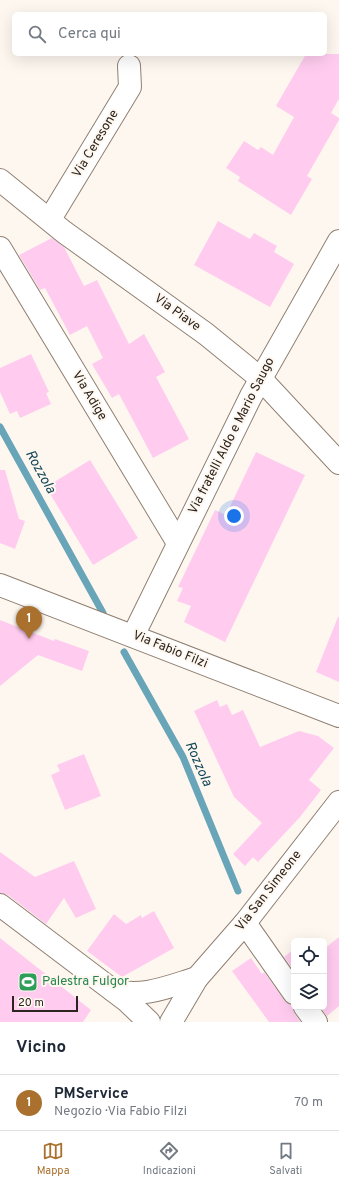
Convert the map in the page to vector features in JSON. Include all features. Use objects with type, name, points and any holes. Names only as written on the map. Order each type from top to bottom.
[{"type":"street","name":"Via Ceresone","points":[[50,219],[130,87],[129,66]]},
{"type":"street","name":"Via Piave","points":[[2,187],[50,219],[64,232],[206,334],[260,378],[339,464]]},
{"type":"street","name":"Via fratelli Aldo e Mario Saugo","points":[[133,636],[260,378],[339,240]]},
{"type":"street","name":"Via Adige","points":[[0,248],[178,543]]},
{"type":"street","name":"Via Fabio Filzi","points":[[0,585],[339,716]]},
{"type":"street","name":"Via San Simeone","points":[[171,1022],[197,978],[245,923],[339,802]]},
{"type":"street","points":[[0,905],[127,1001],[149,1022]]},
{"type":"street","points":[[245,923],[291,988]]},
{"type":"street","points":[[108,988],[121,993],[145,993],[197,978]]},
{"type":"street","points":[[307,1010],[316,1022]]},
{"type":"building","points":[[327,54],[339,54],[339,99],[331,113],[339,118],[339,120],[307,176],[312,179],[291,215],[238,181],[240,177],[226,168],[244,141],[258,150],[261,147],[273,155],[294,117],[276,106],[305,56],[327,56]]},
{"type":"building","points":[[218,221],[250,239],[254,233],[277,246],[274,252],[294,264],[270,307],[194,265]]},
{"type":"building","points":[[52,238],[64,247],[84,286],[97,280],[129,344],[144,334],[165,372],[156,377],[189,439],[153,458],[119,394],[112,398],[92,364],[103,358],[87,326],[70,335],[45,288],[40,290],[19,255]]},
{"type":"building","points":[[31,354],[49,392],[46,393],[51,404],[20,418],[17,411],[10,414],[0,392],[0,368]]},
{"type":"building","points":[[256,452],[305,475],[225,642],[184,622],[191,606],[177,601],[183,588],[178,587],[215,510],[226,515]]},
{"type":"building","points":[[90,460],[138,538],[93,565],[46,487]]},
{"type":"building","points":[[0,470],[5,470],[19,519],[25,521],[15,549],[0,543]]},
{"type":"building","points":[[339,617],[339,682],[316,672]]},
{"type":"building","points":[[0,620],[54,641],[55,639],[89,651],[82,671],[38,655],[0,686]]},
{"type":"building","points":[[217,700],[220,707],[227,704],[232,715],[243,710],[260,747],[299,731],[318,736],[334,748],[309,780],[321,790],[300,817],[258,862],[253,857],[245,866],[233,854],[262,823],[234,797],[194,711]]},
{"type":"building","points":[[84,754],[101,796],[65,810],[51,775],[60,771],[57,765]]},
{"type":"building","points":[[0,852],[35,877],[74,861],[96,909],[76,918],[64,898],[46,924],[8,895],[0,893]]},
{"type":"building","points":[[154,911],[174,948],[122,977],[87,951],[114,914],[126,924],[141,915],[142,918]]},
{"type":"building","points":[[339,937],[339,1006],[327,1016],[322,1010],[327,1010],[327,947]]},
{"type":"building","name":"Palestra Fulgor","points":[[0,938],[91,1010],[83,1022],[0,1022]]},
{"type":"building","points":[[291,951],[291,967],[284,957]]},
{"type":"building","points":[[251,958],[262,974],[264,972],[284,1000],[291,1004],[291,1010],[294,1010],[300,1022],[269,1022],[232,971]]},
{"type":"waterway","name":"Rozzola","points":[[0,427],[103,613]]},
{"type":"waterway","name":"Rozzola","points":[[124,652],[183,757],[238,891]]},
{"type":"place","name":"PMService","points":[[29,639]]},
{"type":"place","name":"Palestra Fulgor","points":[[28,982]]}]
